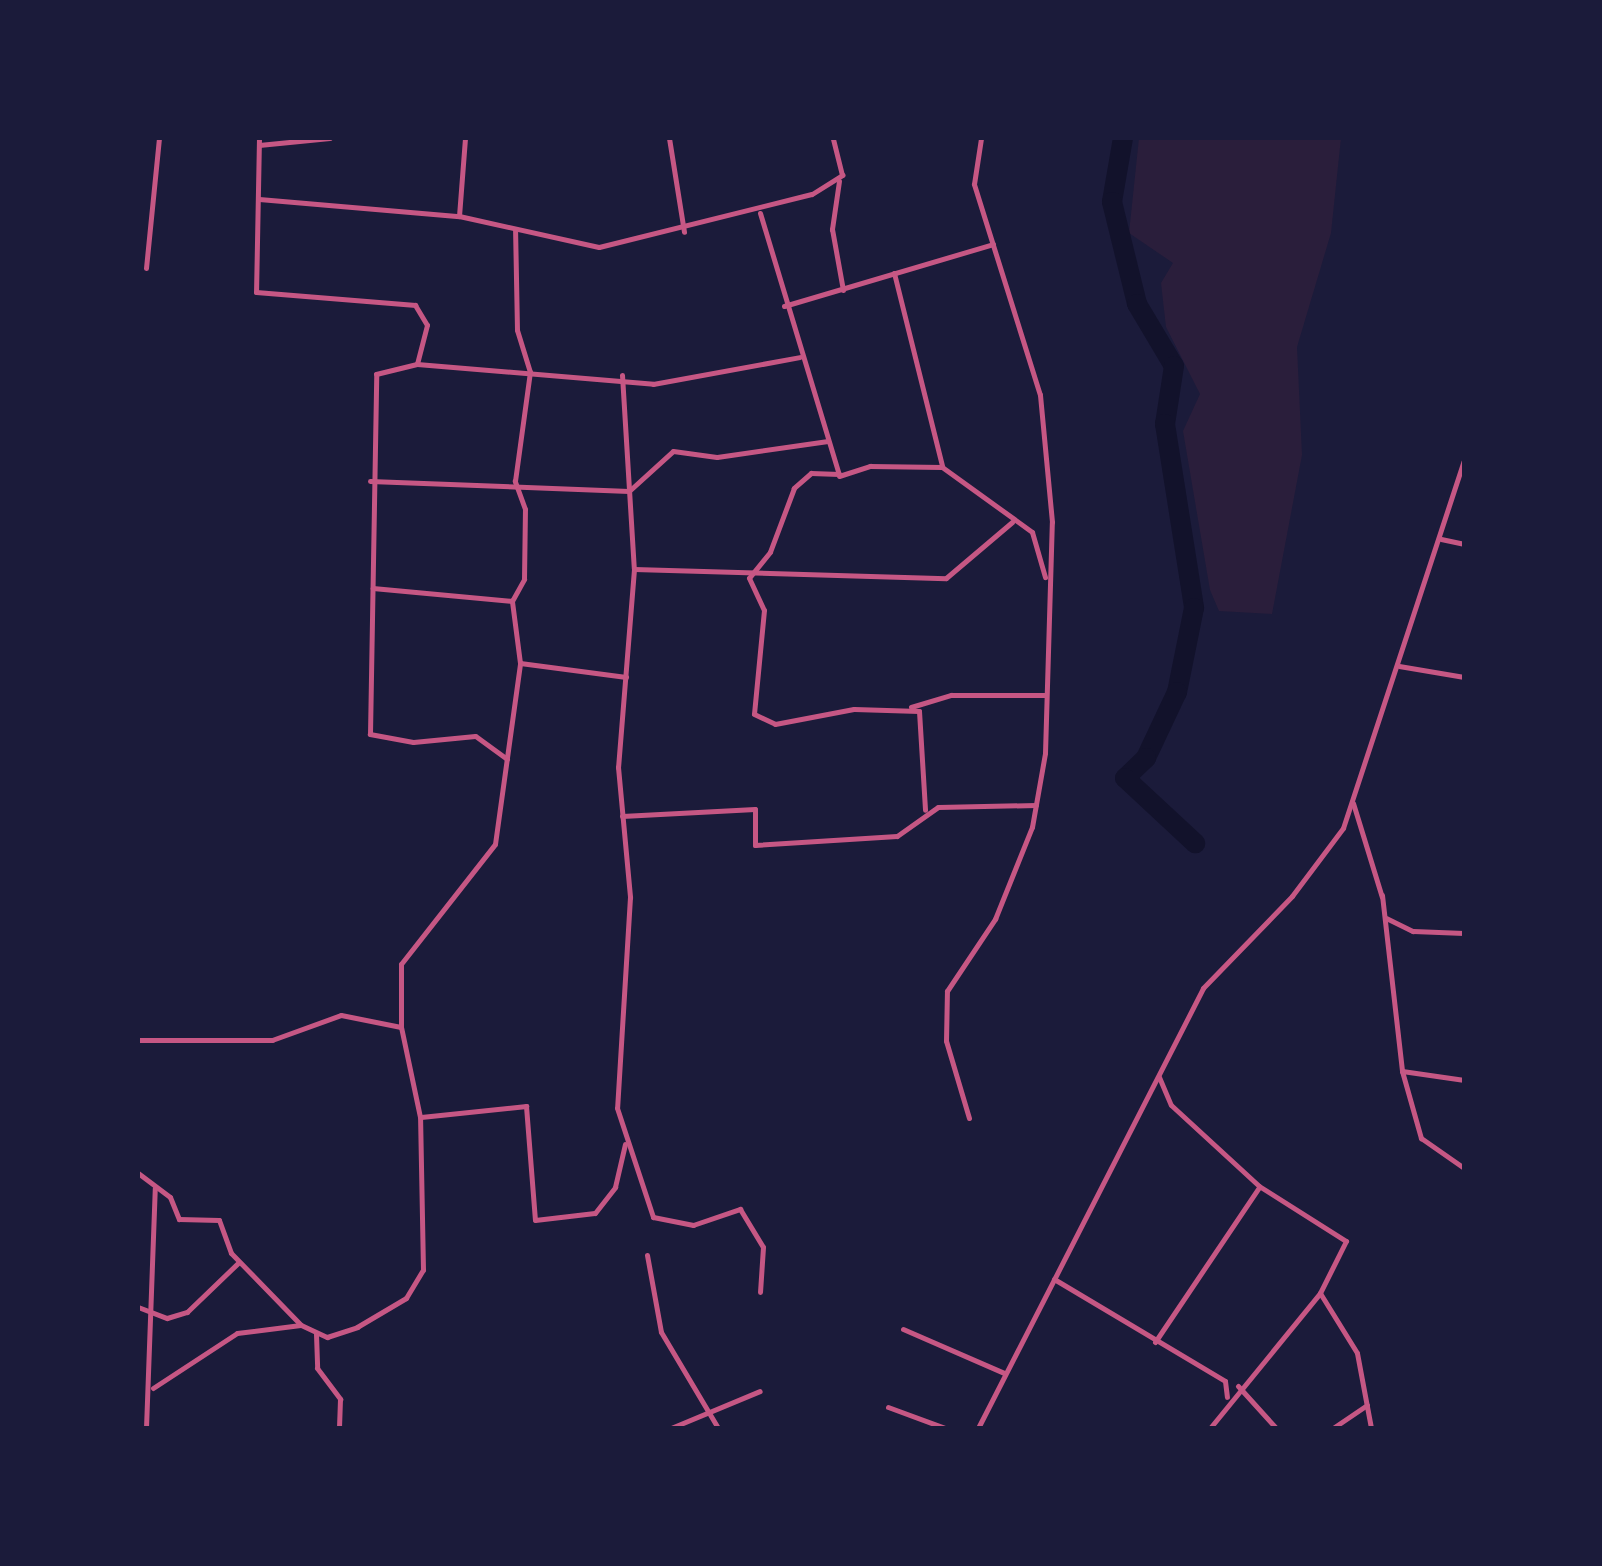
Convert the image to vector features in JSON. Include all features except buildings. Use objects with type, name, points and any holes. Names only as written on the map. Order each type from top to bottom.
[{"type":"street","points":[[146,268],[159,138]]},
{"type":"street","points":[[330,138],[259,141],[257,294],[415,305],[427,325],[417,364]]},
{"type":"street","points":[[459,216],[465,138]]},
{"type":"street","points":[[669,138],[684,232]]},
{"type":"street","points":[[833,138],[839,181],[832,228],[843,290]]},
{"type":"street","points":[[969,1118],[946,1041],[947,991],[995,919],[1036,805],[1046,695],[1046,582],[1052,522],[1040,396],[972,172],[981,138]]},
{"type":"street","points":[[259,199],[459,216],[599,247],[760,213],[839,181]]},
{"type":"street","points":[[760,213],[784,306],[839,474],[811,473]]},
{"type":"street","points":[[138,1173],[179,1220],[219,1220],[239,1262],[301,1325],[316,1334],[357,1327],[417,1284],[420,1118],[401,1027],[402,964],[495,844],[520,663],[512,601],[524,580],[525,509],[515,481],[530,372],[517,330],[515,229]]},
{"type":"street","points":[[784,306],[994,244]]},
{"type":"street","points":[[894,273],[942,467],[1012,522],[1032,532],[1046,582]]},
{"type":"street","points":[[507,759],[475,736],[413,742],[370,734],[374,378],[417,364],[622,375],[674,382],[800,357]]},
{"type":"street","points":[[622,375],[634,568],[622,816],[630,912],[616,1089],[626,1141],[660,1222],[703,1223],[736,1206],[745,1214],[765,1258],[760,1292]]},
{"type":"street","points":[[370,481],[515,481],[628,491],[673,451],[717,457],[828,441]]},
{"type":"street","points":[[978,1428],[1203,988],[1313,872],[1353,802],[1464,461]]},
{"type":"street","points":[[748,578],[770,552],[789,496],[811,473],[942,467]]},
{"type":"street","points":[[634,568],[748,578],[946,578],[1012,522]]},
{"type":"street","points":[[1442,538],[1464,544]]},
{"type":"street","points":[[748,578],[764,610],[757,718],[911,707],[951,695],[1046,695]]},
{"type":"street","points":[[373,588],[512,601]]},
{"type":"street","points":[[520,663],[626,676]]},
{"type":"street","points":[[1398,666],[1464,677]]},
{"type":"street","points":[[911,707],[924,726],[926,810]]},
{"type":"street","points":[[1353,802],[1394,924],[1464,933]]},
{"type":"street","points":[[622,816],[755,809],[755,845],[896,836],[926,810],[1036,805]]},
{"type":"street","points":[[1382,894],[1402,1071],[1421,1138],[1464,1168]]},
{"type":"street","points":[[138,1040],[272,1040],[341,1015],[401,1027]]},
{"type":"street","points":[[1402,1071],[1464,1080]]},
{"type":"street","points":[[1159,1077],[1171,1105],[1260,1186],[1346,1241],[1320,1293],[1228,1397],[1210,1428]]},
{"type":"street","points":[[420,1118],[526,1106],[536,1220],[595,1213],[615,1187],[626,1141]]},
{"type":"street","points":[[1155,1342],[1260,1186]]},
{"type":"street","points":[[144,1427],[153,1388],[148,1316],[155,1188]]},
{"type":"street","points":[[647,1256],[661,1332],[718,1428]]},
{"type":"street","points":[[138,1307],[148,1316],[188,1312],[239,1262]]},
{"type":"street","points":[[1054,1280],[1226,1380],[1228,1397]]},
{"type":"street","points":[[1320,1293],[1344,1323],[1371,1428]]},
{"type":"street","points":[[153,1388],[237,1333],[301,1325]]},
{"type":"street","points":[[902,1330],[1004,1373]]},
{"type":"street","points":[[316,1334],[317,1368],[340,1399],[339,1428]]},
{"type":"street","points":[[1238,1386],[1276,1428]]},
{"type":"street","points":[[671,1428],[760,1391]]},
{"type":"street","points":[[1333,1428],[1367,1404]]},
{"type":"street","points":[[888,1407],[944,1428]]},
{"type":"shaded area","points":[[1139,138],[1341,138],[1331,233],[1297,347],[1302,455],[1272,614],[1219,611],[1210,590],[1183,431],[1200,394],[1166,327],[1161,283],[1173,263],[1129,233]]},
{"type":"waterway","points":[[1123,138],[1112,202],[1137,304],[1174,366],[1165,424],[1194,608],[1177,692],[1146,758],[1125,778],[1195,843]]}]
